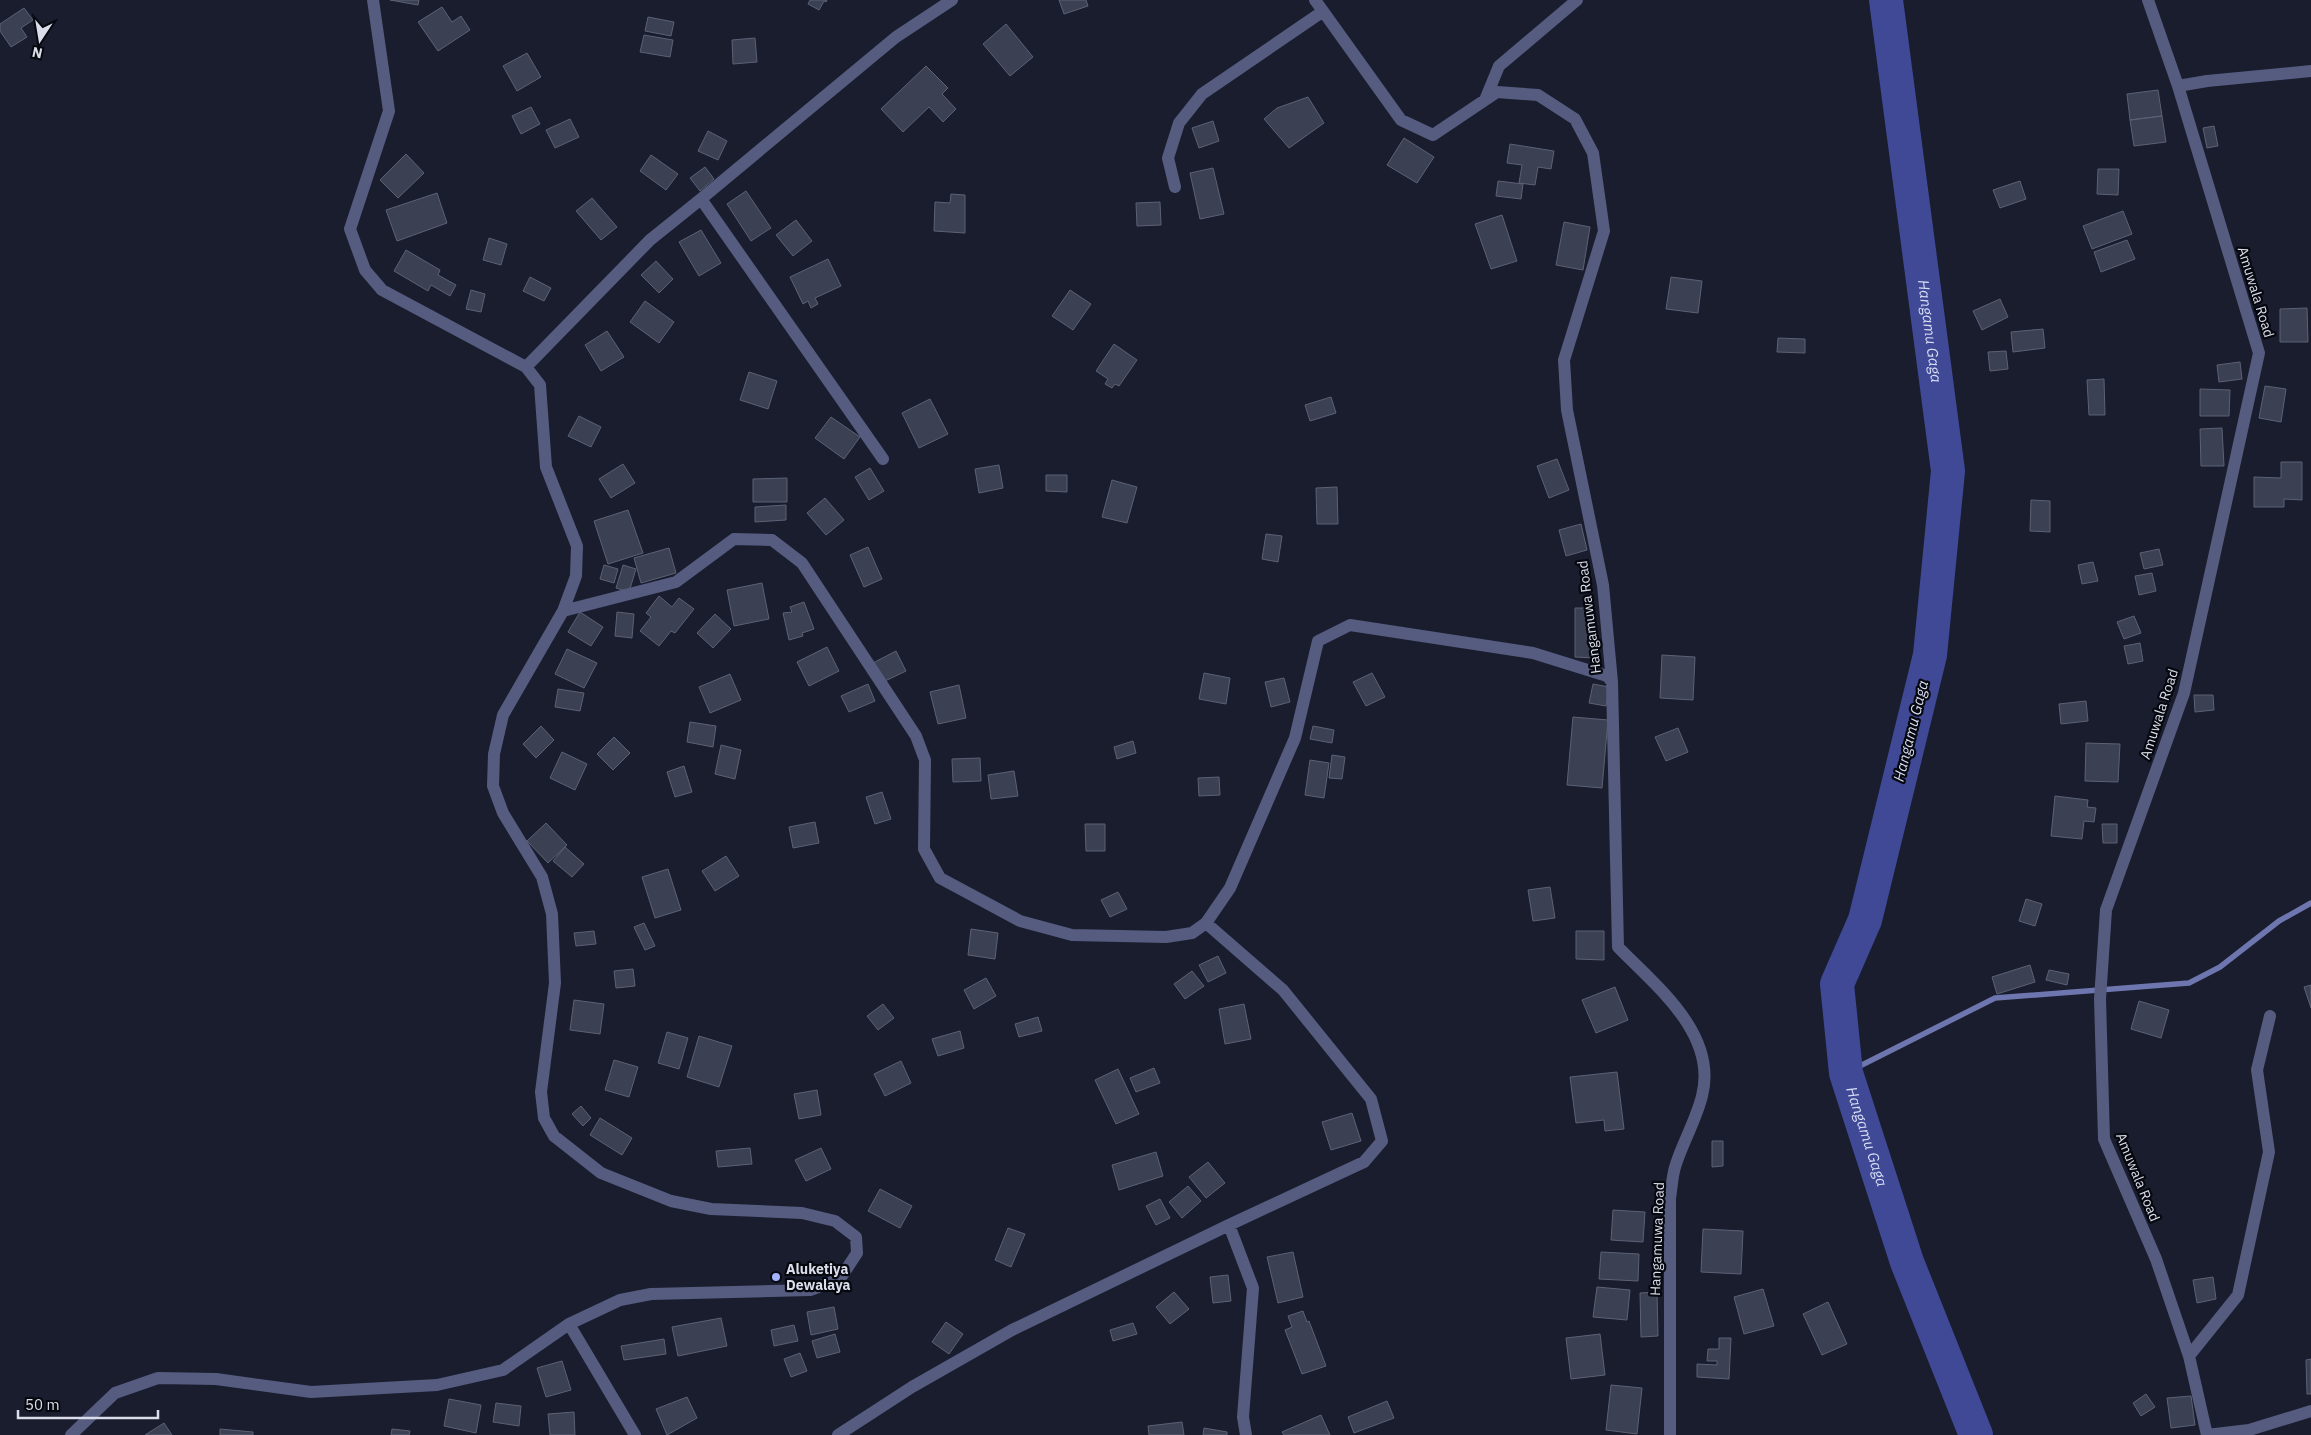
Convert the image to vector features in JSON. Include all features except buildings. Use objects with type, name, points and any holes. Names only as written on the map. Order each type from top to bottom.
[{"type":"street","points":[[74,1434],[115,1393],[158,1378],[216,1379],[311,1392],[437,1385],[503,1370],[568,1324],[620,1300],[651,1294],[810,1290],[840,1279],[857,1253],[856,1237],[836,1221],[802,1213],[711,1209],[671,1201],[601,1173],[554,1136],[544,1118],[541,1092],[555,983],[552,914],[542,877],[503,814],[493,786],[494,754],[503,716],[563,611],[576,576],[577,546],[546,467],[540,385],[526,367],[382,290],[365,270],[350,229],[389,111],[373,0]]},
{"type":"street","points":[[526,367],[650,240],[701,200],[896,37],[952,0]]},
{"type":"street","name":"Hangamuwa Road","points":[[1315,0],[1401,120],[1433,134],[1497,92],[1538,95],[1575,119],[1593,153],[1604,231],[1564,360],[1567,410],[1603,585],[1612,682],[1618,947],[1672,1002],[1693,1031],[1703,1065],[1702,1095],[1675,1166],[1670,1198],[1670,1435]]},
{"type":"street","points":[[1485,100],[1499,66],[1576,0]]},
{"type":"street","name":"Amuwala Road","points":[[2148,0],[2178,86],[2259,353],[2184,693],[2106,910],[2104,965],[2100,999],[2104,1139],[2156,1259],[2188,1356],[2207,1435]]},
{"type":"street","points":[[1175,187],[1168,158],[1179,124],[1202,94],[1322,12]]},
{"type":"street","points":[[2178,86],[2207,81],[2311,71]]},
{"type":"street","points":[[701,200],[883,459]]},
{"type":"street","points":[[563,611],[676,582],[734,539],[772,540],[802,563],[916,736],[925,760],[924,849],[940,878],[1020,920],[1072,935],[1166,937],[1192,934],[1206,923],[1230,888],[1295,738],[1318,641],[1350,625],[1533,654],[1607,676],[1612,682]]},
{"type":"street","points":[[838,1435],[912,1387],[1012,1330],[1229,1224],[1364,1162],[1382,1141],[1371,1099],[1284,990],[1206,923]]},
{"type":"street","points":[[2188,1356],[2238,1295],[2269,1152],[2257,1070],[2270,1016]]},
{"type":"street","points":[[1229,1224],[1253,1288],[1243,1418],[1246,1435]]},
{"type":"street","points":[[568,1324],[635,1435]]},
{"type":"street","points":[[2207,1435],[2250,1430],[2311,1411]]},
{"type":"waterway","name":"Hangamu Gaga","points":[[1886,0],[1948,471],[1930,655],[1865,920],[1837,984],[1846,1073],[1907,1262],[1976,1435]]},
{"type":"waterway","points":[[1846,1073],[1995,998],[2189,983],[2220,967],[2279,921],[2311,903]]},
{"type":"place","name":"Aluketiya Dewalaya","points":[[776,1277]]}]
